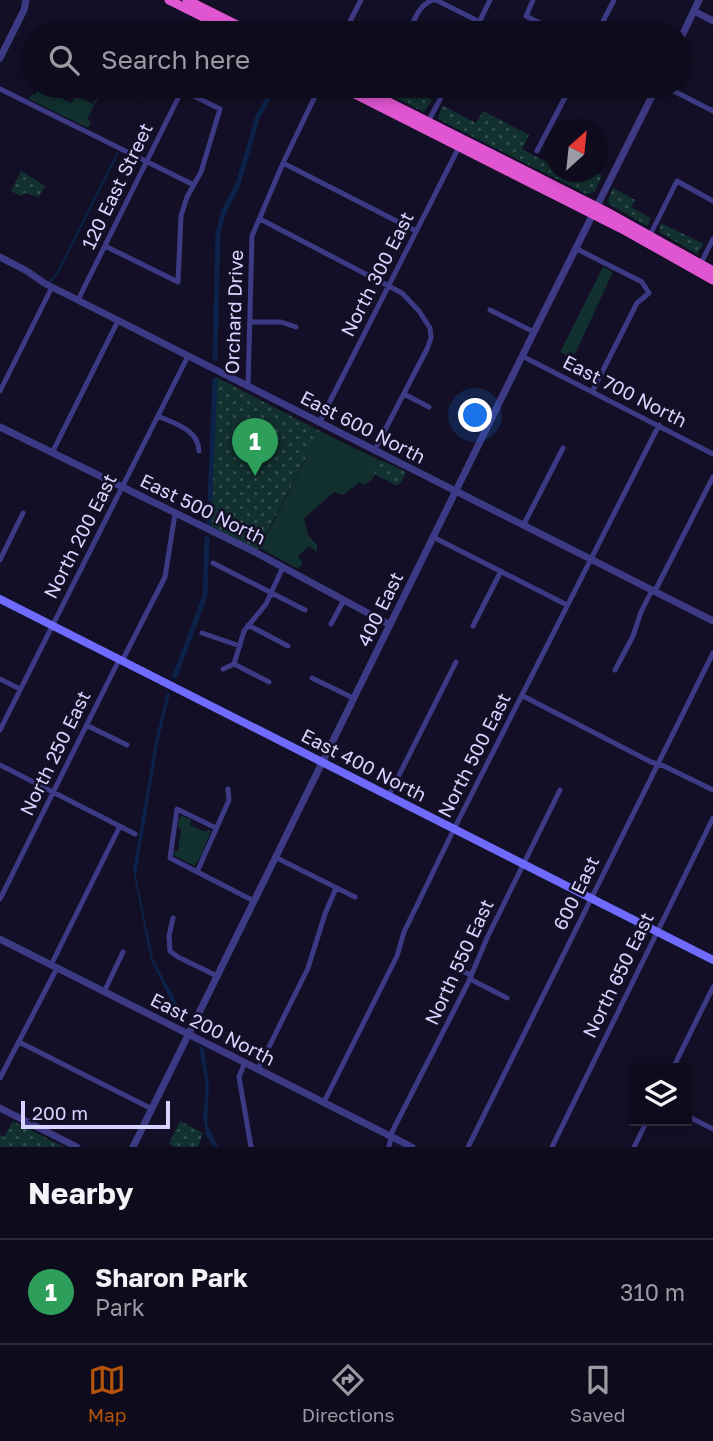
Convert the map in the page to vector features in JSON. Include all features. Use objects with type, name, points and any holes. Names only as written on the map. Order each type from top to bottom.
[{"type":"highway","points":[[169,0],[219,21]]},
{"type":"highway","points":[[187,0],[216,20]]},
{"type":"highway","points":[[365,98],[650,235],[713,271]]},
{"type":"highway","points":[[381,98],[428,122],[461,143]]},
{"type":"highway","points":[[594,210],[713,280]]},
{"type":"main road","name":"East 400 North","points":[[0,599],[713,960]]},
{"type":"street","points":[[0,58],[24,10],[26,0]]},
{"type":"street","points":[[350,21],[360,0]]},
{"type":"street","points":[[414,21],[420,10],[432,0],[478,21]]},
{"type":"street","points":[[480,21],[489,0]]},
{"type":"street","points":[[533,0],[526,16],[536,21]]},
{"type":"street","points":[[603,21],[614,0]]},
{"type":"street","points":[[689,21],[699,0]]},
{"type":"street","points":[[694,11],[713,21]]},
{"type":"street","points":[[0,89],[194,186]]},
{"type":"street","name":"120 East Street","points":[[78,300],[178,98]]},
{"type":"street","points":[[105,246],[178,282],[181,216],[187,197],[201,172],[220,109],[201,98]]},
{"type":"street","name":"Orchard Drive","points":[[247,387],[251,242],[283,163],[314,98]]},
{"type":"street","points":[[428,122],[441,98]]},
{"type":"street","points":[[537,151],[565,98]]},
{"type":"street","name":"400 East","points":[[133,1147],[651,98]]},
{"type":"street","points":[[688,98],[713,111]]},
{"type":"street","name":"North 300 East","points":[[319,423],[461,143]]},
{"type":"street","points":[[283,163],[416,230]]},
{"type":"street","points":[[650,235],[677,181],[713,201]]},
{"type":"street","points":[[260,219],[388,285],[411,301],[430,328],[427,349],[374,451]]},
{"type":"street","points":[[701,263],[713,239]]},
{"type":"street","points":[[575,248],[642,282],[649,293],[637,303],[592,392]]},
{"type":"street","name":"East 600 North","points":[[0,257],[52,287],[247,387],[713,621]]},
{"type":"street","points":[[0,391],[52,287]]},
{"type":"street","points":[[490,310],[534,332]]},
{"type":"street","points":[[52,453],[118,321]]},
{"type":"street","points":[[250,322],[281,322],[296,327]]},
{"type":"street","name":"North 200 East","points":[[0,730],[188,356]]},
{"type":"street","name":"East 700 North","points":[[522,356],[713,454]]},
{"type":"street","points":[[404,394],[429,407]]},
{"type":"street","points":[[158,416],[194,435],[199,441],[199,451]]},
{"type":"street","name":"North 500 East","points":[[324,1102],[397,956],[404,932],[454,829],[659,425]]},
{"type":"street","name":"East 500 North","points":[[0,427],[283,567],[390,625]]},
{"type":"street","points":[[523,526],[563,448]]},
{"type":"street","points":[[615,670],[634,636],[640,613],[713,477]]},
{"type":"street","points":[[0,560],[23,513]]},
{"type":"street","name":"North 250 East","points":[[0,899],[86,725],[165,577],[175,514]]},
{"type":"street","points":[[433,537],[567,605]]},
{"type":"street","points":[[213,564],[304,610]]},
{"type":"street","points":[[234,664],[248,625],[263,608],[283,567]]},
{"type":"street","points":[[473,626],[500,571]]},
{"type":"street","points":[[331,624],[344,600]]},
{"type":"street","points":[[248,625],[288,646]]},
{"type":"street","points":[[202,633],[240,646]]},
{"type":"street","name":"600 East","points":[[468,1147],[713,653]]},
{"type":"street","points":[[389,795],[456,662]]},
{"type":"street","points":[[223,668],[234,664],[269,682]]},
{"type":"street","points":[[312,678],[354,698]]},
{"type":"street","points":[[0,679],[20,690]]},
{"type":"street","points":[[523,696],[713,790]]},
{"type":"street","points":[[86,725],[127,745]]},
{"type":"street","points":[[0,765],[135,834]]},
{"type":"street","points":[[197,872],[229,800],[228,789]]},
{"type":"street","name":"North 550 East","points":[[389,1147],[392,1132],[560,790]]},
{"type":"street","points":[[216,828],[177,809],[170,858],[254,901]]},
{"type":"street","name":"North 650 East","points":[[552,1147],[713,818]]},
{"type":"street","points":[[0,1078],[120,826]]},
{"type":"street","points":[[275,857],[355,897]]},
{"type":"street","points":[[258,1069],[308,968],[336,888]]},
{"type":"street","points":[[173,918],[169,936],[170,951],[217,976]]},
{"type":"street","name":"East 200 North","points":[[0,939],[412,1147]]},
{"type":"street","points":[[104,992],[123,952]]},
{"type":"street","points":[[456,968],[507,998]]},
{"type":"street","points":[[675,1063],[713,987]]},
{"type":"street","points":[[19,1042],[152,1110]]},
{"type":"street","points":[[245,1062],[239,1077],[251,1147]]},
{"type":"street","points":[[0,1108],[77,1147]]},
{"type":"street","points":[[692,1118],[713,1129]]},
{"type":"street","points":[[634,1147],[644,1126]]},
{"type":"green space","points":[[62,98],[71,103],[75,98],[80,98],[93,104],[98,98],[87,119],[91,122],[88,128],[29,99]]},
{"type":"green space","points":[[396,98],[432,100],[424,112]]},
{"type":"green space","points":[[442,105],[476,123],[483,111],[529,135],[522,149],[545,161],[545,173],[438,119]]},
{"type":"green space","points":[[21,171],[45,186],[39,197],[25,193],[21,196],[11,191]]},
{"type":"green space","points":[[562,182],[599,182],[595,192],[586,194]]},
{"type":"green space","points":[[613,188],[635,200],[631,207],[651,218],[647,226],[609,204]]},
{"type":"green space","points":[[661,223],[704,244],[697,254],[659,232]]},
{"type":"green space","points":[[603,267],[613,272],[575,354],[570,352],[568,356],[560,352]]},
{"type":"green space","points":[[216,377],[320,431],[258,550],[211,526]]},
{"type":"green space","points":[[320,431],[381,461],[372,480],[363,485],[360,482],[343,495],[334,492],[304,518],[308,535],[317,545],[317,552],[309,546],[298,556],[303,563],[298,569],[260,548]]},
{"type":"green space","points":[[381,460],[406,472],[401,483],[395,485],[374,474]]},
{"type":"green space","points":[[183,816],[191,820],[190,825],[206,832],[211,831],[195,866],[173,855],[174,851],[178,851],[181,830],[178,827],[179,818]]},
{"type":"green space","points":[[13,1121],[64,1147],[0,1147],[0,1135],[4,1137]]},
{"type":"green space","points":[[180,1121],[203,1133],[198,1147],[175,1147],[169,1144]]},
{"type":"water","points":[[167,692],[170,694],[159,738],[136,875],[153,959],[187,1022],[185,1023],[181,1021],[151,961],[133,871],[155,742]]},
{"type":"water","points":[[199,1047],[204,1049],[209,1086],[207,1124],[218,1147],[214,1147],[205,1134],[203,1117],[206,1086]]},
{"type":"waterway","points":[[215,359],[218,233],[224,211],[238,184],[258,116],[268,98]]},
{"type":"waterway","points":[[50,282],[58,272],[118,153]]},
{"type":"waterway","points":[[209,524],[215,380]]},
{"type":"waterway","points":[[175,676],[205,596],[207,538]]},
{"type":"place","name":"Sharon Park","points":[[255,476]]}]
